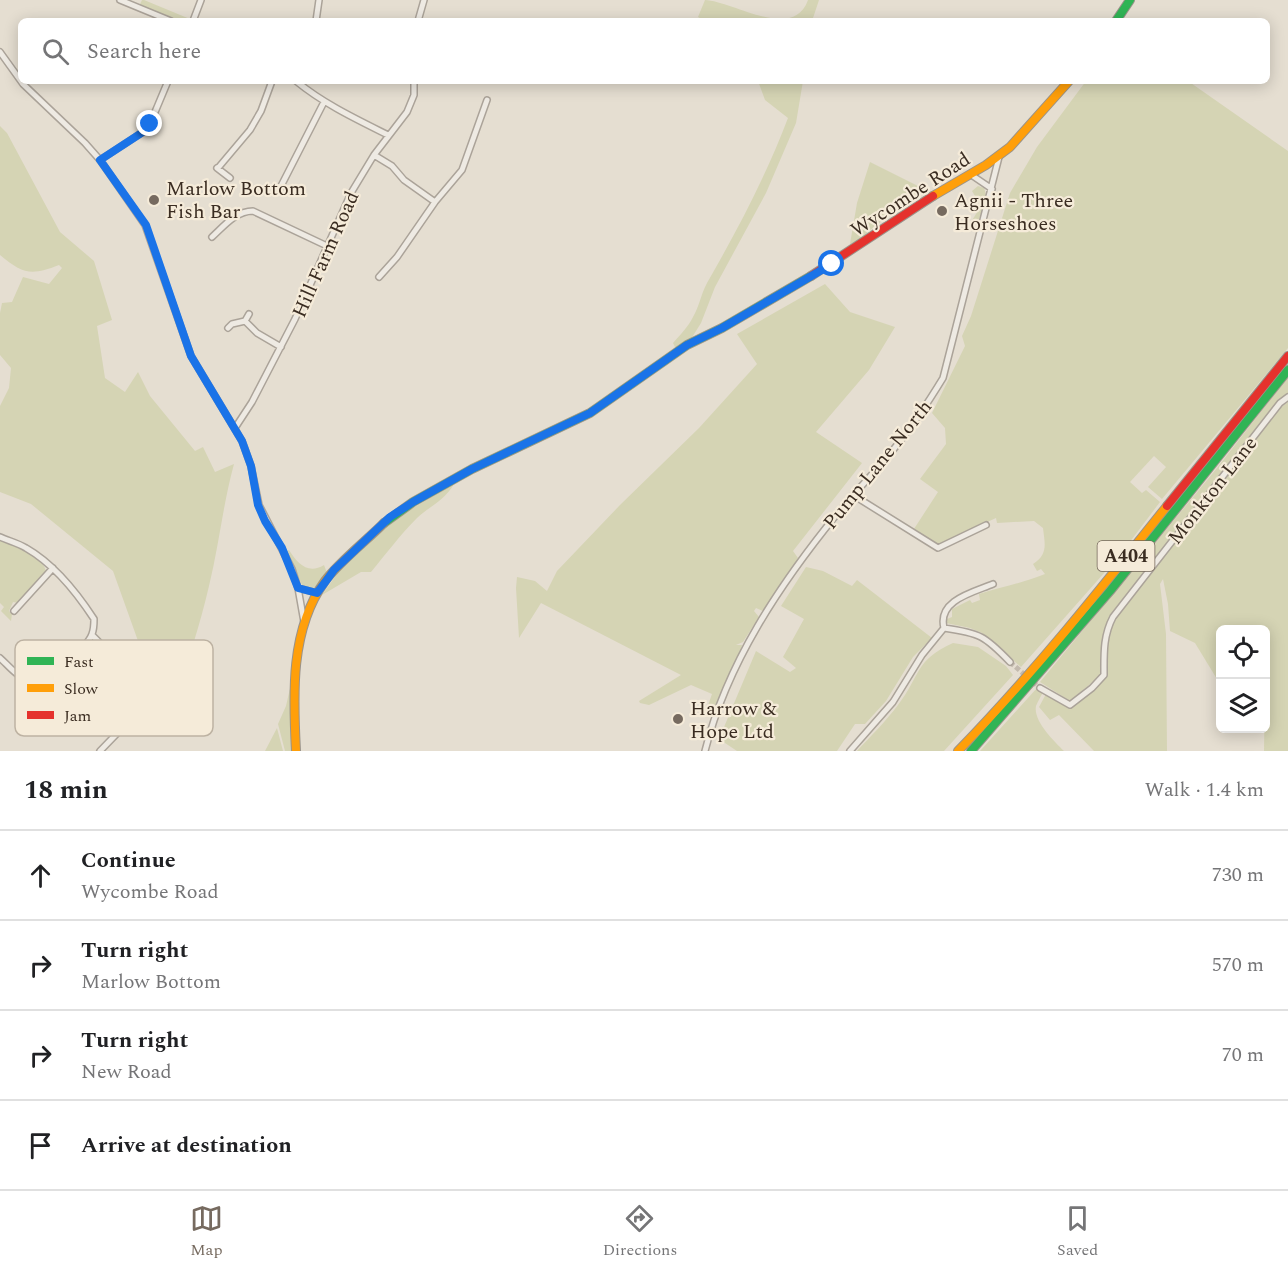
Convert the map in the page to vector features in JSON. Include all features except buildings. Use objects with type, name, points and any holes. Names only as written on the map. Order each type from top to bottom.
[{"type":"main road","points":[[1118,18],[1130,0]]},
{"type":"main road","name":"Wycombe Road","points":[[296,751],[293,698],[297,658],[304,624],[317,593],[334,570],[390,517],[472,469],[590,413],[687,345],[722,328],[832,264],[911,209],[1011,147],[1066,84]]},
{"type":"main road","name":"A404","points":[[958,751],[995,713],[1101,588],[1288,356]]},
{"type":"main road","name":"A404","points":[[971,751],[1110,591],[1288,370]]},
{"type":"street","points":[[120,0],[164,18]]},
{"type":"street","points":[[194,18],[201,0]]},
{"type":"street","points":[[316,18],[320,0]]},
{"type":"street","points":[[419,18],[424,0]]},
{"type":"street","points":[[0,52],[18,77]]},
{"type":"street","points":[[24,84],[85,142],[146,225],[191,356],[242,441],[251,466],[258,505],[282,548],[298,588],[304,624]]},
{"type":"street","points":[[100,160],[146,130],[167,84]]},
{"type":"street","points":[[230,178],[217,168],[250,130],[261,111],[271,84]]},
{"type":"street","points":[[300,84],[324,102],[388,135]]},
{"type":"street","name":"Hill Farm Road","points":[[235,428],[252,402],[295,319],[351,193],[374,155],[407,112],[414,95],[414,84]]},
{"type":"street","points":[[279,190],[282,178],[324,102]]},
{"type":"street","points":[[380,273],[397,257],[410,232],[462,170],[484,103]]},
{"type":"street","points":[[374,155],[392,166],[404,180],[435,202]]},
{"type":"street","name":"Pump Lane North","points":[[705,751],[712,722],[747,642],[812,546],[896,446],[925,408],[943,378],[999,155]]},
{"type":"street","points":[[970,174],[992,189]]},
{"type":"street","points":[[212,237],[232,224],[244,211],[253,211],[327,246]]},
{"type":"street","points":[[228,328],[232,324],[245,321],[249,314]]},
{"type":"street","points":[[245,321],[257,333],[281,347]]},
{"type":"street","name":"Monkton Lane","points":[[1041,688],[1070,705],[1104,675],[1104,640],[1113,617],[1280,403],[1288,397]]},
{"type":"street","points":[[853,495],[938,548],[986,525]]},
{"type":"street","points":[[0,537],[27,548],[53,568],[83,602],[94,619],[92,635],[87,640]]},
{"type":"street","points":[[15,608],[53,568]]},
{"type":"street","points":[[850,751],[893,702],[922,655],[944,628],[943,618],[953,601],[993,584]]},
{"type":"street","points":[[298,588],[317,593]]},
{"type":"street","points":[[944,628],[982,636],[1010,662]]},
{"type":"street","points":[[92,635],[97,640]]},
{"type":"street","points":[[0,658],[15,671]]},
{"type":"street","points":[[100,751],[115,736]]},
{"type":"green space","points":[[144,0],[188,18],[168,18],[139,6]]},
{"type":"green space","points":[[705,0],[771,18],[700,18],[698,17]]},
{"type":"green space","points":[[808,0],[819,0],[813,18],[790,18],[800,12]]},
{"type":"green space","points":[[759,84],[802,84],[796,123],[766,193],[715,287],[701,323],[691,339],[676,349],[673,343],[695,313],[707,283],[761,181],[788,118],[765,100]]},
{"type":"green space","points":[[1084,84],[1192,84],[1288,151],[1288,348],[1162,499],[1148,487],[1166,467],[1154,456],[1130,482],[1142,493],[1146,490],[1160,502],[1120,555],[1021,667],[982,633],[946,623],[947,619],[952,617],[952,609],[970,600],[972,603],[980,600],[979,594],[1045,574],[1041,569],[1037,571],[1033,564],[1043,553],[1045,544],[1043,528],[1034,521],[997,523],[996,518],[937,545],[912,532],[938,492],[920,479],[946,444],[945,428],[932,413],[965,346],[962,336],[971,316],[1010,193],[1037,147]]},
{"type":"green space","points":[[0,126],[7,133],[60,232],[94,261],[112,320],[97,326],[105,378],[125,392],[138,372],[150,396],[195,451],[203,447],[215,472],[234,464],[206,600],[194,640],[138,640],[113,571],[31,504],[0,492],[0,406],[9,388],[11,368],[0,355],[2,303],[12,302],[23,277],[49,284],[62,268],[59,265],[41,271],[28,271],[15,266],[0,255]]},
{"type":"green space","points":[[870,162],[926,190],[850,244],[857,203]]},
{"type":"green space","points":[[978,186],[984,188],[986,197],[977,224],[971,222],[981,206],[972,191]]},
{"type":"green space","points":[[825,284],[850,312],[895,327],[869,370],[816,432],[862,463],[793,551],[798,558],[765,612],[756,608],[754,611],[759,617],[743,642],[736,645],[742,645],[741,650],[713,710],[706,711],[712,694],[691,685],[649,705],[640,703],[639,701],[681,675],[541,603],[519,638],[517,577],[535,581],[547,591],[557,571],[620,505],[699,428],[757,364],[737,334]]},
{"type":"green space","points":[[1288,377],[1288,394],[1278,402],[1112,615],[1104,637],[1102,674],[1070,701],[1040,682],[1217,468]]},
{"type":"green space","points":[[1288,402],[1288,751],[1264,751],[1264,733],[1270,733],[1270,625],[1216,625],[1216,677],[1195,643],[1170,631],[1163,579],[1160,584],[1166,634],[1167,751],[1094,751],[1059,715],[1050,720],[1039,707],[1046,694],[1072,706],[1106,677],[1107,644],[1111,624],[1279,409]]},
{"type":"green space","points":[[454,484],[442,499],[411,524],[371,572],[361,572],[322,595],[342,567],[398,517]]},
{"type":"green space","points":[[0,540],[33,555],[46,571],[18,603],[13,602],[9,611],[12,614],[11,621],[1,611],[4,607],[0,603]]},
{"type":"green space","points":[[289,550],[299,563],[308,568],[313,569],[324,565],[327,573],[313,589],[302,585],[287,551]]},
{"type":"green space","points":[[806,567],[823,571],[852,586],[857,580],[932,638],[913,657],[886,701],[865,724],[855,724],[837,751],[737,751],[719,739],[756,651],[790,672],[796,668],[783,657],[804,619],[781,606]]},
{"type":"green space","points":[[953,643],[978,647],[1006,666],[1013,675],[944,751],[857,751],[898,705],[919,670],[931,656]]},
{"type":"green space","points":[[291,684],[294,751],[285,751],[278,724],[286,706]]},
{"type":"green space","points":[[1037,688],[1043,692],[1036,706],[1038,718],[1045,730],[1064,751],[980,751]]},
{"type":"green space","points":[[277,728],[283,751],[265,751]]},
{"type":"tunnel","points":[[1010,662],[1040,688]]},
{"type":"traffic: fast","points":[[1118,18],[1130,0]]},
{"type":"traffic: fast","points":[[384,523],[413,502],[472,469],[590,413],[687,345],[722,328],[811,276]]},
{"type":"traffic: fast","points":[[971,751],[1110,591],[1288,370]]},
{"type":"traffic: slow","points":[[933,196],[986,165],[1010,147],[1066,84]]},
{"type":"traffic: slow","points":[[958,751],[1039,662],[1167,506]]},
{"type":"traffic: slow","points":[[296,751],[294,708],[296,663],[305,620],[325,581],[384,523]]},
{"type":"traffic: jam","points":[[811,276],[933,196]]},
{"type":"traffic: jam","points":[[1167,506],[1288,356]]},
{"type":"place","name":"Marlow Bottom Fish Bar","points":[[154,200]]},
{"type":"place","name":"Agnii - Three Horseshoes","points":[[942,211]]},
{"type":"place","name":"Harrow & Hope Ltd","points":[[678,719]]},
{"type":"route","points":[[150,124],[146,130],[100,160],[146,225],[191,356],[242,441],[251,466],[258,505],[282,548],[298,588],[306,591],[317,593],[334,570],[390,517],[413,502],[472,469],[590,413],[687,345],[722,328],[832,264]]}]
